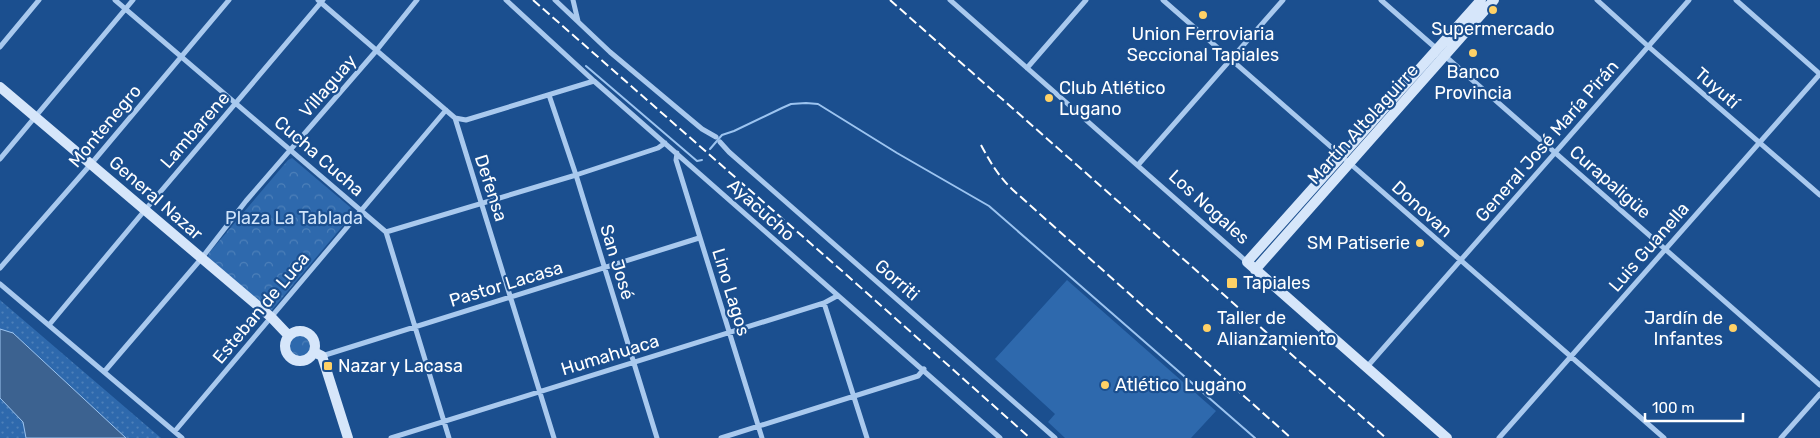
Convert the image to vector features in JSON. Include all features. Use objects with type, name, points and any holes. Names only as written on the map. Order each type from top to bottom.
[{"type":"street","points":[[0,46],[39,0]]},
{"type":"street","name":"Cucha Cucha","points":[[115,0],[182,55],[386,232]]},
{"type":"street","points":[[0,159],[133,0]]},
{"type":"street","name":"Montenegro","points":[[0,268],[91,164],[229,0]]},
{"type":"street","name":"Villaguay","points":[[104,372],[417,0]]},
{"type":"street","name":"Ayacucho","points":[[506,0],[594,81],[837,296],[924,369],[1000,438]]},
{"type":"street","name":"Gorriti","points":[[555,0],[610,52],[702,129],[718,140],[729,152],[1055,438]]},
{"type":"street","points":[[573,0],[579,22]]},
{"type":"street","name":"Los Nogales","points":[[950,0],[1446,438]]},
{"type":"street","points":[[1027,68],[1086,0]]},
{"type":"street","name":"Donovan","points":[[1163,0],[1664,438]]},
{"type":"street","points":[[1138,165],[1230,58],[1283,0]]},
{"type":"street","name":"Curapaligüe","points":[[1382,0],[1820,385]]},
{"type":"street","name":"Martín Altolaguirre","points":[[1441,53],[1481,0]]},
{"type":"street","name":"Martín Altolaguirre","points":[[1246,262],[1346,159],[1441,53],[1494,0]]},
{"type":"street","name":"Tuyutí","points":[[1597,0],[1648,47],[1820,195]]},
{"type":"street","name":"General José María Pirán","points":[[1366,368],[1690,0]]},
{"type":"street","points":[[1736,0],[1820,74]]},
{"type":"street","name":"Defensa","points":[[321,1],[454,118],[554,438]]},
{"type":"street","name":"Lambarene","points":[[50,325],[321,1]]},
{"type":"street","name":"Luis Guanella","points":[[1499,438],[1820,74]]},
{"type":"street","points":[[454,118],[466,120],[594,81]]},
{"type":"street","name":"General Nazar","points":[[0,87],[271,317],[289,336]]},
{"type":"street","name":"San José","points":[[549,95],[576,175],[657,438]]},
{"type":"street","name":"Esteban de Luca","points":[[175,431],[446,110]]},
{"type":"street","points":[[449,438],[386,232],[576,175],[658,148],[665,143]]},
{"type":"street","name":"Lino Lagos","points":[[677,153],[676,160],[699,238],[762,438]]},
{"type":"street","name":"Martín Altolaguirre","points":[[1255,270],[1346,159]]},
{"type":"street","name":"Pastor Lacasa","points":[[318,354],[415,327],[699,238]]},
{"type":"street","points":[[0,284],[182,438]]},
{"type":"street","name":"Humahuaca","points":[[391,438],[824,303],[837,296]]},
{"type":"street","points":[[824,303],[867,438]]},
{"type":"street","points":[[318,354],[303,360],[294,359],[285,348],[285,343],[289,336],[299,331],[309,334],[315,342],[348,438]]},
{"type":"street","points":[[721,438],[918,376],[924,369]]},
{"type":"street","points":[[1781,438],[1820,394]]},
{"type":"green space","name":"Plaza La Tablada","points":[[292,158],[350,207],[352,211],[351,216],[272,310],[269,310],[210,261],[208,257],[209,253],[288,160]]},
{"type":"green space","name":"Atlético Lugano","points":[[1067,280],[1216,411],[1191,438],[1065,438],[1048,422],[1055,414],[995,359]]},
{"type":"green space","points":[[0,300],[161,438],[0,438]]},
{"type":"green space","points":[[300,333],[305,334],[311,340],[311,350],[305,356],[300,357],[295,356],[289,350],[288,345],[289,340],[295,334]]},
{"type":"shaded area","points":[[0,329],[13,333],[126,438],[26,438],[23,422],[0,398]]},
{"type":"waterway","points":[[586,66],[697,161],[702,160]]},
{"type":"waterway","points":[[710,149],[722,135],[791,104],[818,104],[897,153],[989,206],[1255,438]]},
{"type":"railway","points":[[533,0],[1030,438]]},
{"type":"railway","points":[[890,0],[1386,438]]},
{"type":"railway","points":[[981,145],[995,169],[1013,190],[1291,438]]},
{"type":"place","name":"Supermercado","points":[[1493,10]]},
{"type":"place","name":"Union Ferroviaria Seccional Tapiales","points":[[1203,15]]},
{"type":"place","name":"Banco Provincia","points":[[1473,53]]},
{"type":"place","name":"Club Atlético Lugano","points":[[1049,98]]},
{"type":"place","name":"SM Patiserie","points":[[1420,243]]},
{"type":"place","name":"Tapiales","points":[[1232,283]]},
{"type":"place","name":"Taller de Alianzamiento","points":[[1207,328]]},
{"type":"place","name":"Jardín de Infantes","points":[[1733,328]]},
{"type":"place","name":"Nazar y Lacasa","points":[[328,366]]},
{"type":"place","name":"Atlético Lugano","points":[[1105,385]]}]
